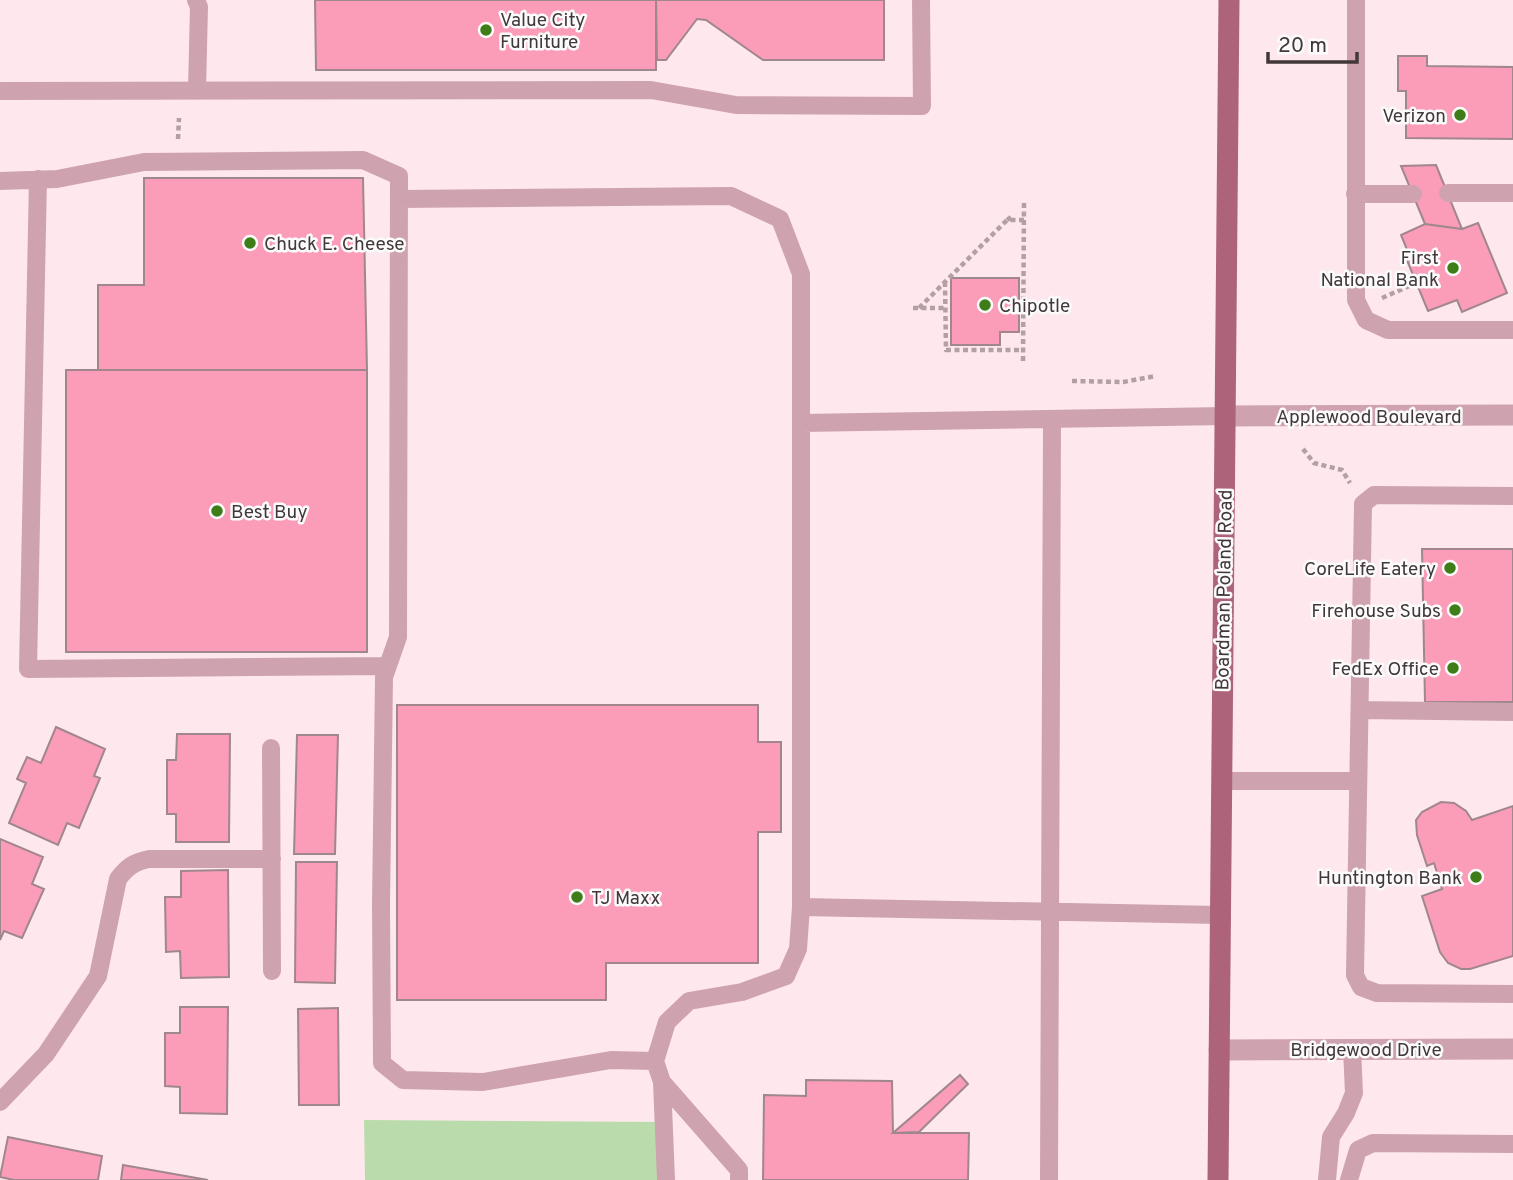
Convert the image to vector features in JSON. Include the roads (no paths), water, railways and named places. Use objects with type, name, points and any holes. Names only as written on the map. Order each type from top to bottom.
[{"type":"main road","name":"Boardman Poland Road","points":[[1218,1180],[1229,0]]},
{"type":"street","name":"Applewood Boulevard","points":[[1225,416],[1513,415]]},
{"type":"street","name":"Bridgewood Drive","points":[[1219,1050],[1513,1049]]},
{"type":"lane","points":[[195,0],[199,7],[197,90]]},
{"type":"lane","points":[[0,91],[651,90],[736,105],[922,106],[921,0]]},
{"type":"lane","points":[[1356,0],[1356,300],[1366,320],[1388,330],[1513,330]]},
{"type":"lane","points":[[0,180],[57,179],[144,162],[363,160],[399,176],[398,637],[384,677],[382,1063],[403,1080],[483,1082],[611,1060],[655,1061]]},
{"type":"lane","points":[[37,180],[27,669],[388,666]]},
{"type":"lane","points":[[1448,194],[1513,193]]},
{"type":"lane","points":[[1355,194],[1413,194]]},
{"type":"lane","points":[[399,199],[731,196],[780,219],[801,274],[802,906],[798,949],[786,976],[742,992],[689,1001],[667,1022],[655,1061],[662,1082],[666,1180]]},
{"type":"lane","points":[[802,423],[1225,416]]},
{"type":"lane","points":[[1049,1180],[1052,419]]},
{"type":"lane","points":[[1513,496],[1374,495],[1363,505],[1355,975],[1361,987],[1377,993],[1513,994]]},
{"type":"lane","points":[[1360,710],[1513,712]]},
{"type":"lane","points":[[271,748],[272,971]]},
{"type":"lane","points":[[1221,781],[1358,782]]},
{"type":"lane","points":[[0,1102],[46,1054],[98,976],[118,879],[126,869],[136,862],[149,859],[272,859]]},
{"type":"lane","points":[[802,906],[1220,915]]},
{"type":"lane","points":[[1327,1180],[1331,1137],[1346,1113],[1354,1093],[1352,1049]]},
{"type":"lane","points":[[662,1082],[739,1170],[739,1180]]},
{"type":"lane","points":[[1349,1180],[1358,1150],[1373,1143],[1513,1144]]},
{"type":"place","name":"Value City Furniture","points":[[486,30]]},
{"type":"place","name":"Verizon","points":[[1460,115]]},
{"type":"place","name":"Chuck E. Cheese","points":[[250,243]]},
{"type":"place","name":"First National Bank","points":[[1453,268]]},
{"type":"place","name":"Chipotle","points":[[985,305]]},
{"type":"place","name":"Best Buy","points":[[217,511]]},
{"type":"place","name":"CoreLife Eatery","points":[[1450,568]]},
{"type":"place","name":"Firehouse Subs","points":[[1455,610]]},
{"type":"place","name":"FedEx Office","points":[[1453,668]]},
{"type":"place","name":"Huntington Bank","points":[[1476,877]]},
{"type":"place","name":"TJ Maxx","points":[[577,897]]}]
